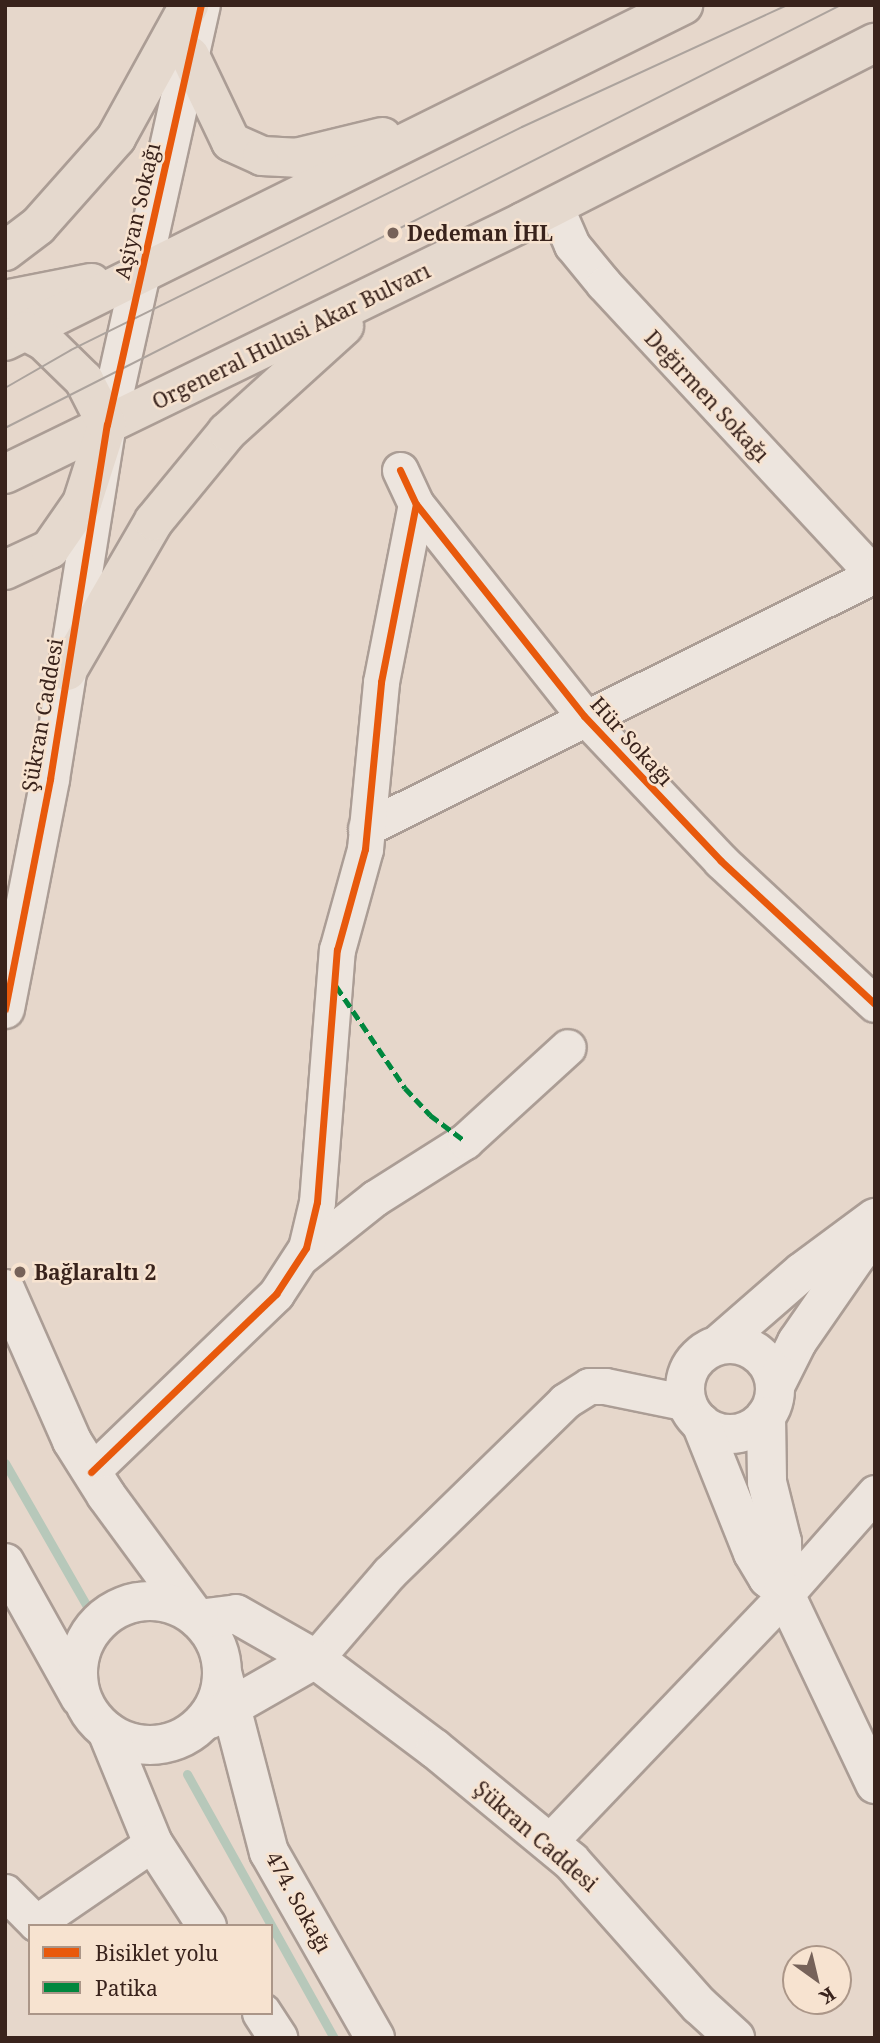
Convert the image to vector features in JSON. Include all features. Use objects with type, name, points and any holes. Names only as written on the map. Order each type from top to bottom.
[{"type":"main road","points":[[5,251],[38,226],[116,138],[189,5]]},
{"type":"main road","points":[[12,324],[141,272],[683,5]]},
{"type":"main road","name":"Orgeneral Hulusi Akar Bulvarı","points":[[5,474],[392,287],[875,43]]},
{"type":"main road","points":[[190,56],[231,142],[262,156],[296,158],[446,122]]},
{"type":"main road","points":[[67,671],[154,521],[227,432],[392,287]]},
{"type":"main road","points":[[5,570],[50,549],[82,503],[107,425],[84,380],[44,341],[12,324]]},
{"type":"street","name":"Aşiyan Sokağı","points":[[107,425],[201,5]]},
{"type":"street","name":"Değirmen Sokağı","points":[[555,206],[572,245],[604,284],[874,575]]},
{"type":"street","name":"Şükran Caddesi","points":[[5,1009],[67,671],[107,425]]},
{"type":"street","name":"Hür Sokağı","points":[[400,470],[416,504],[584,716],[721,861],[875,1004]]},
{"type":"street","points":[[302,1256],[317,1202],[335,960],[366,828],[381,682],[416,504]]},
{"type":"street","points":[[366,828],[584,716],[874,575]]},
{"type":"street","points":[[91,1472],[276,1294],[302,1256],[375,1198],[465,1141],[568,1047]]},
{"type":"street","points":[[784,1592],[768,1578],[753,1553],[685,1387],[692,1364],[718,1345],[802,1272],[871,1222]]},
{"type":"street","points":[[5,1563],[96,1718],[138,1745],[173,1742],[219,1703],[315,1659],[389,1573],[565,1401],[589,1387],[605,1386],[694,1413],[731,1434],[754,1427],[771,1401],[797,1342],[858,1254],[871,1222]]},
{"type":"street","points":[[5,1289],[45,1388],[91,1472],[216,1642],[219,1703]]},
{"type":"street","points":[[718,1345],[742,1345],[757,1352],[768,1363],[771,1401],[767,1482],[782,1542],[784,1592],[875,1784]]},
{"type":"street","points":[[550,1841],[875,1493]]},
{"type":"street","points":[[196,1617],[162,1602],[128,1604],[98,1623],[88,1637],[78,1670],[96,1718],[153,1843],[206,1924]]},
{"type":"street","name":"Şükran Caddesi","points":[[196,1617],[236,1614],[315,1659],[550,1841],[599,1890],[699,2005],[735,2038]]},
{"type":"street","name":"474. Sokağı","points":[[219,1703],[270,1852],[375,2038]]},
{"type":"street","points":[[5,1892],[36,1923],[153,1843]]},
{"type":"street","points":[[263,2015],[278,2038]]},
{"type":"waterway","points":[[5,1463],[88,1608]]},
{"type":"waterway","points":[[187,1774],[271,1924]]},
{"type":"waterway","points":[[273,1928],[334,2038]]},
{"type":"tram line","points":[[5,388],[71,350],[522,127],[787,5]]},
{"type":"tram line","points":[[5,428],[841,5]]},
{"type":"marked path","points":[[336,986],[405,1088],[430,1115],[465,1141]]},
{"type":"cycle path","points":[[5,1009],[50,779],[107,425],[201,5]]},
{"type":"cycle path","points":[[400,470],[416,504],[584,716],[721,861],[875,1004]]},
{"type":"cycle path","points":[[91,1472],[276,1294],[306,1248],[317,1202],[337,950],[365,849],[381,682],[416,504]]},
{"type":"place","name":"Dedeman İHL","points":[[393,233]]},
{"type":"place","name":"Bağlaraltı 2","points":[[20,1272]]}]
